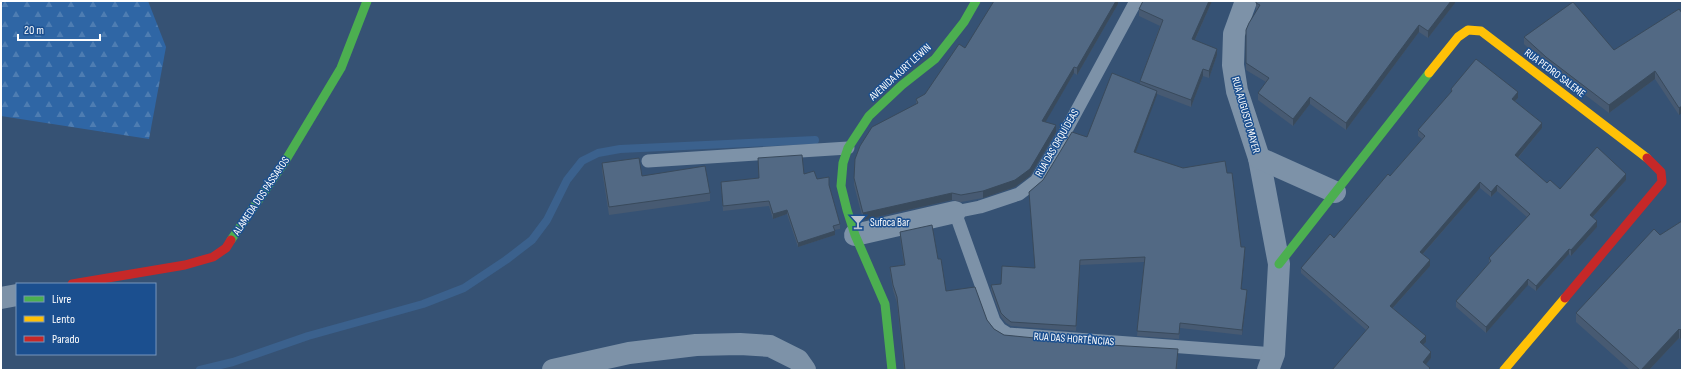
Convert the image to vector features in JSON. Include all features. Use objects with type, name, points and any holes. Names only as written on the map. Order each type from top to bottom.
[{"type":"street","name":"ALAMEDA DOS PÁSSAROS","points":[[78,283],[185,265],[212,257],[226,248],[284,163],[341,68],[367,1]]},
{"type":"street","name":"AVENIDA KURT LEWIN","points":[[892,370],[884,304],[855,235],[847,210],[841,186],[843,163],[848,148],[869,116],[902,85],[935,60],[964,22],[976,1]]},
{"type":"street","name":"RUA AUGUSTO MAYER","points":[[1246,1],[1234,34],[1233,65],[1237,91],[1259,158],[1279,264],[1271,362]]},
{"type":"street","name":"RUA PEDRO SALEME","points":[[1279,264],[1458,37],[1468,30],[1481,31],[1653,162],[1661,172],[1662,182],[1504,370]]},
{"type":"street","name":"RUA AUGUSTO MAYER","points":[[1259,158],[1335,192]]},
{"type":"street","name":"RUA DAS ORQUÍDEAS","points":[[855,235],[955,212]]},
{"type":"street","points":[[1,298],[16,295]]},
{"type":"street","points":[[553,370],[629,353],[696,345],[740,344],[770,346],[798,360],[805,370]]},
{"type":"lane","name":"RUA DAS ORQUÍDEAS","points":[[955,212],[980,207],[1019,194],[1036,181],[1063,136],[1136,1]]},
{"type":"lane","points":[[648,161],[848,148]]},
{"type":"lane","name":"RUA DAS HORTÊNCIAS","points":[[955,212],[994,321],[1000,329],[1008,334],[1271,362]]},
{"type":"green space","points":[[1,1],[148,1],[166,47],[149,139],[1,116]]},
{"type":"building","points":[[994,1],[1116,1],[1077,68],[1074,67],[1042,121],[1056,125],[1030,169],[1015,180],[983,191],[961,195],[952,193],[863,213],[854,178],[855,159],[860,146],[872,127],[918,103],[916,99],[925,94],[959,44],[965,48]]},
{"type":"building","points":[[1143,1],[1209,1],[1192,39],[1217,49],[1209,71],[1203,69],[1191,100],[1140,81],[1163,20],[1139,9]]},
{"type":"building","points":[[1256,1],[1451,1],[1428,31],[1419,25],[1346,123],[1310,97],[1293,119],[1258,93],[1269,78],[1246,63],[1246,30],[1260,5],[1256,3]]},
{"type":"building","points":[[1573,2],[1614,50],[1679,9],[1682,13],[1682,106],[1679,108],[1655,71],[1609,105],[1546,57],[1524,37]]},
{"type":"building","points":[[1476,59],[1518,92],[1512,99],[1542,123],[1515,155],[1547,183],[1550,180],[1560,189],[1597,147],[1626,174],[1590,215],[1597,221],[1571,250],[1569,249],[1536,286],[1528,279],[1486,327],[1456,301],[1491,261],[1489,258],[1530,214],[1497,185],[1491,192],[1480,182],[1420,252],[1430,260],[1390,306],[1426,336],[1420,342],[1431,352],[1423,362],[1430,368],[1428,370],[1332,370],[1369,327],[1301,268],[1330,234],[1334,238],[1388,174],[1390,176],[1425,136],[1418,130],[1452,91],[1451,89]]},
{"type":"building","points":[[1112,73],[1157,91],[1134,152],[1183,168],[1225,161],[1227,173],[1232,173],[1241,247],[1245,247],[1241,289],[1247,290],[1242,330],[1180,323],[1179,334],[1137,331],[1145,257],[1080,260],[1076,326],[1011,322],[1001,313],[991,285],[1001,284],[1002,266],[1035,268],[1029,192],[1043,180],[1072,132],[1087,137]]},
{"type":"building","points":[[802,155],[804,174],[814,171],[817,179],[829,177],[829,185],[840,224],[833,226],[835,231],[798,243],[787,210],[773,214],[769,201],[723,206],[721,182],[759,178],[758,158]]},
{"type":"building","points":[[639,158],[642,176],[705,166],[710,193],[609,207],[602,163]]},
{"type":"building","points":[[1682,221],[1682,328],[1680,330],[1679,329],[1640,370],[1576,313],[1654,229],[1660,235]]},
{"type":"building","points":[[932,225],[938,259],[941,259],[946,291],[975,287],[987,320],[994,329],[1004,335],[1076,342],[1075,343],[1178,349],[1176,370],[905,370],[897,297],[890,267],[905,265],[900,232]]},
{"type":"waterway","points":[[200,370],[233,362],[308,336],[423,304],[464,288],[506,260],[532,240],[547,220],[567,180],[582,161],[598,153],[620,149],[815,140]]},
{"type":"traffic: fast","points":[[231,240],[284,163],[341,68],[367,1]]},
{"type":"traffic: fast","points":[[892,370],[885,304],[855,235],[847,210],[841,186],[843,163],[848,148],[869,116],[902,85],[935,59],[964,22],[976,1]]},
{"type":"traffic: fast","points":[[1279,264],[1429,73]]},
{"type":"traffic: slow","points":[[1429,73],[1458,37],[1468,30],[1481,31],[1647,158]]},
{"type":"traffic: slow","points":[[1504,370],[1565,298]]},
{"type":"traffic: jam","points":[[1565,298],[1662,182],[1661,172],[1647,158]]},
{"type":"traffic: jam","points":[[78,283],[185,265],[213,257],[226,248],[231,240]]},
{"type":"place","name":"Sufoca Bar","points":[[858,222]]}]
